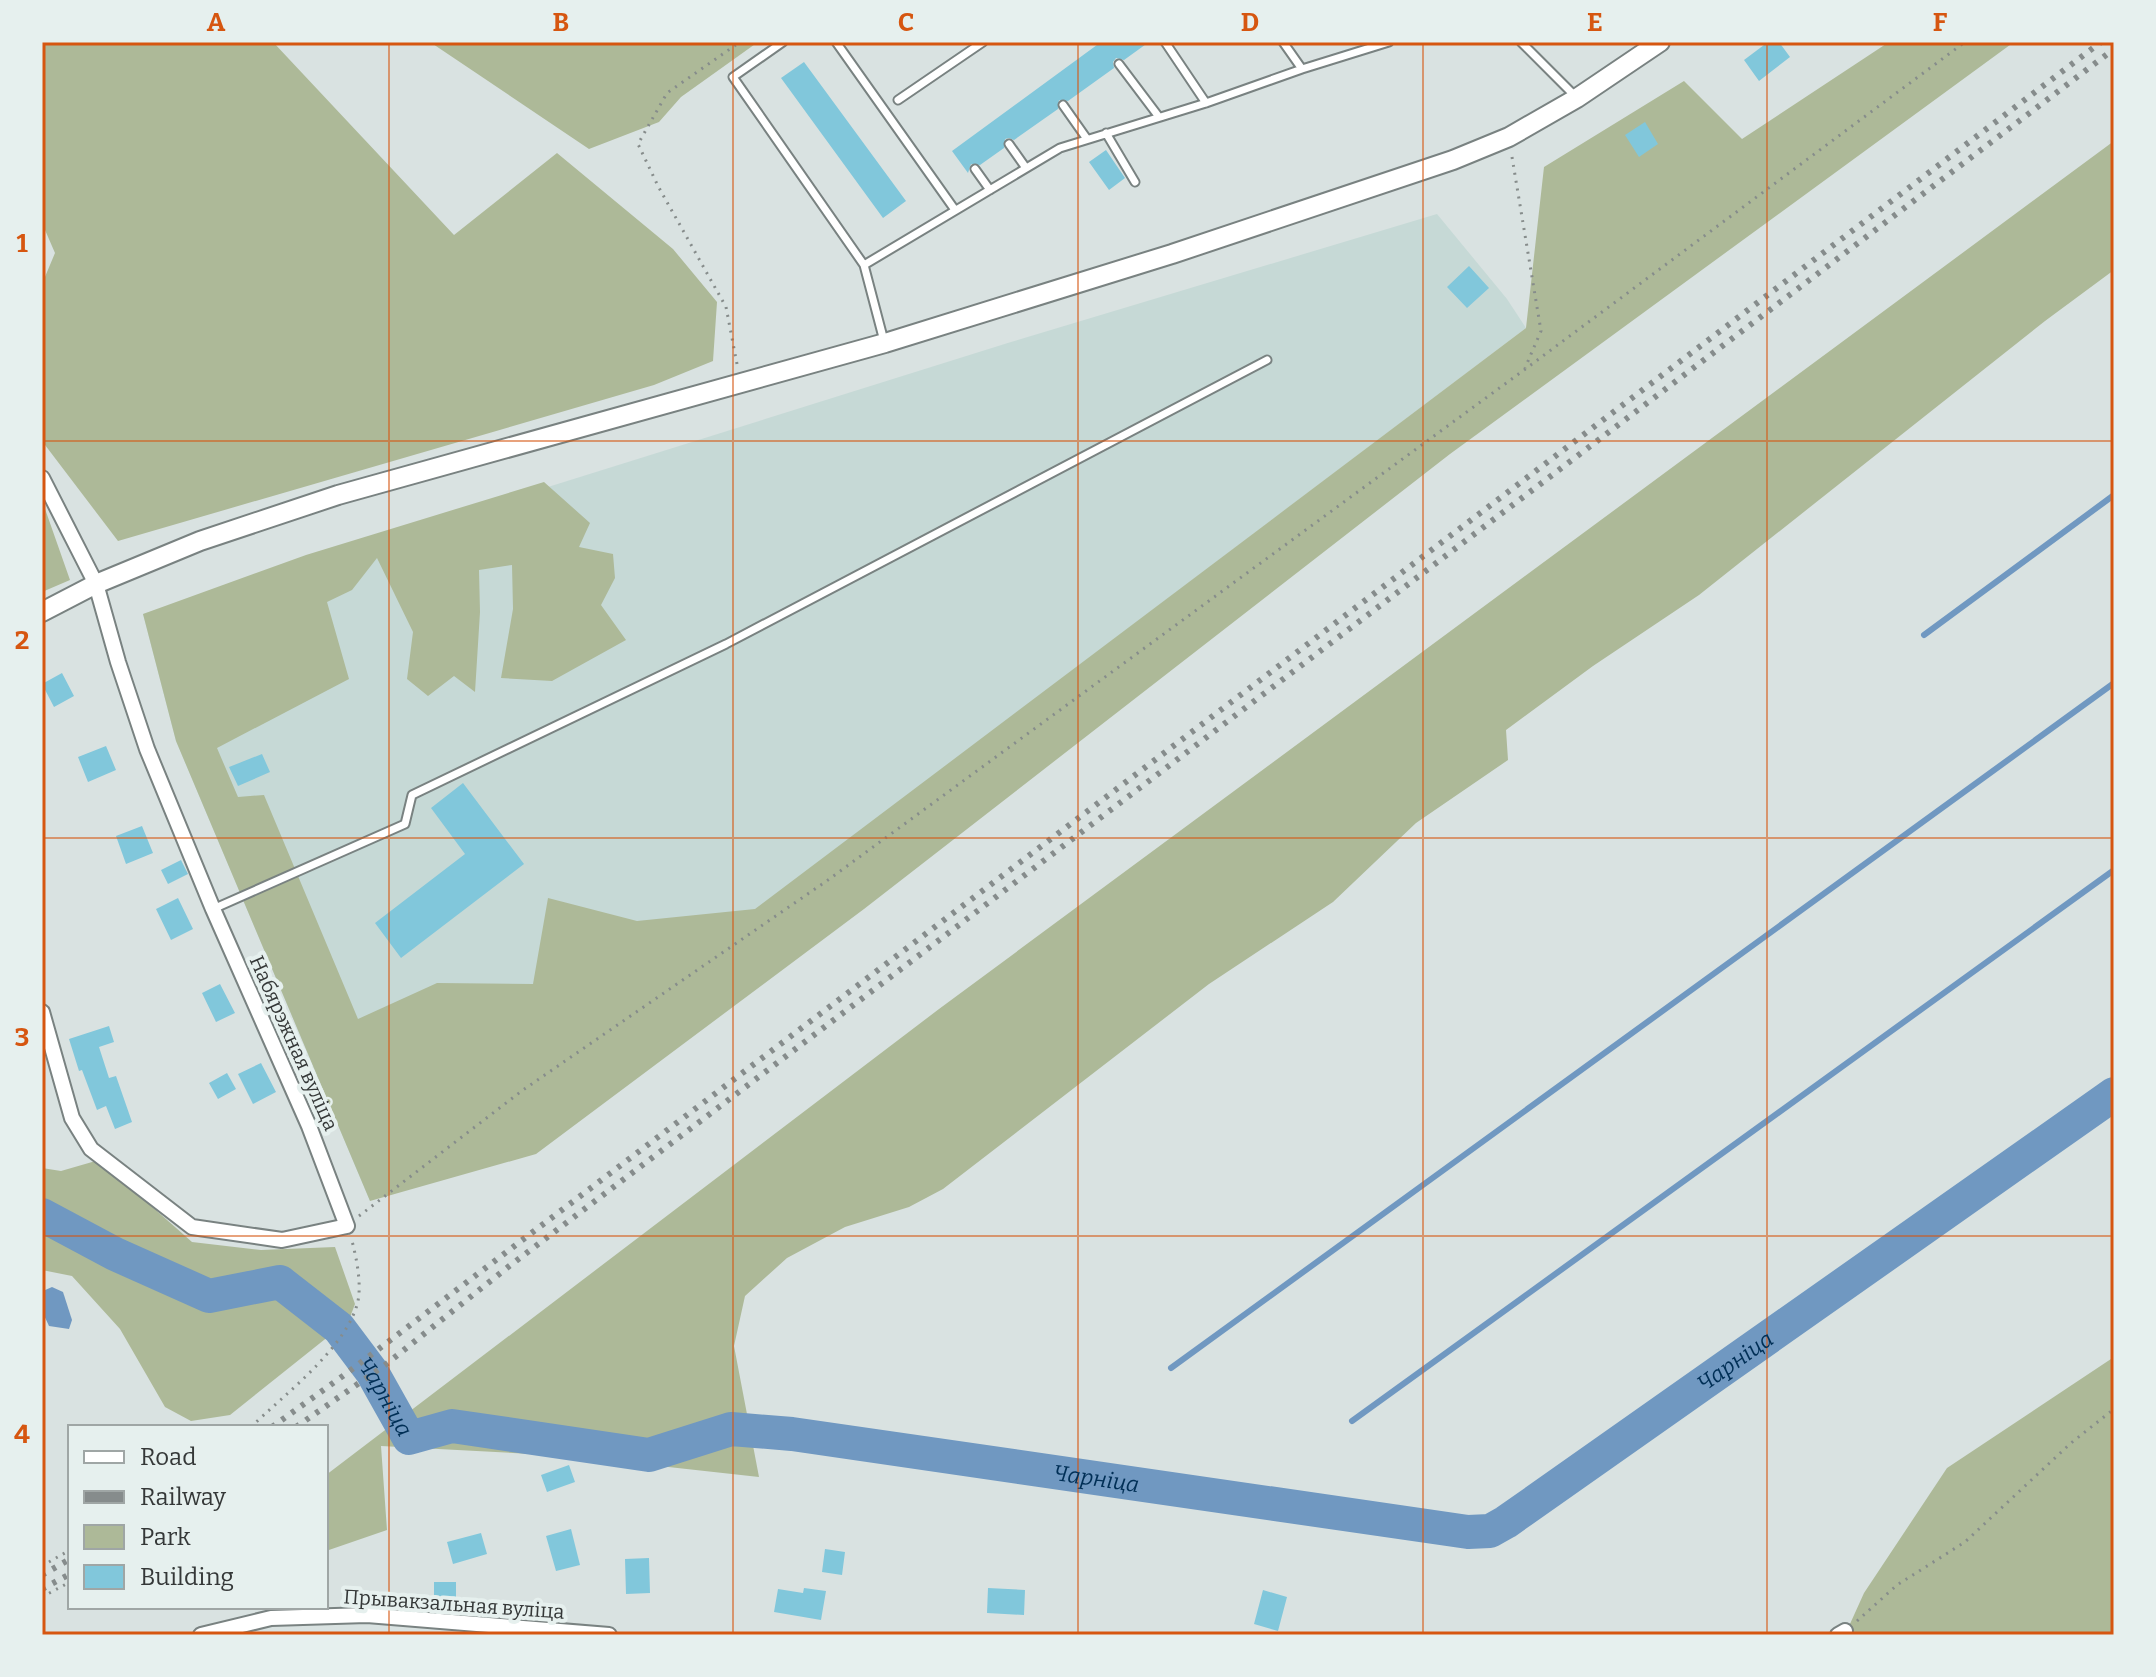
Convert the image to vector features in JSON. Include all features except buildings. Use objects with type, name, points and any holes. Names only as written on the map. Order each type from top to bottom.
[{"type":"street","points":[[42,612],[96,584],[200,541],[338,495],[885,343],[1172,254],[1453,160],[1509,137],[1577,98],[1660,42]]},
{"type":"street","name":"Набярэжная вуліца","points":[[42,478],[96,584],[147,749],[213,909],[309,1126],[347,1226]]},
{"type":"street","points":[[42,1012],[72,1118],[91,1149],[192,1227],[282,1240],[347,1226]]},
{"type":"street","name":"Прывакзальная вуліца","points":[[201,1635],[271,1618],[367,1615],[609,1635]]},
{"type":"lane","points":[[783,42],[733,77],[864,265],[885,343]]},
{"type":"lane","points":[[836,42],[955,210]]},
{"type":"lane","points":[[898,100],[983,42]]},
{"type":"lane","points":[[1165,42],[1206,103]]},
{"type":"lane","points":[[1283,42],[1302,69]]},
{"type":"lane","points":[[864,265],[1060,148],[1389,42]]},
{"type":"lane","points":[[1521,42],[1577,98]]},
{"type":"lane","points":[[1119,64],[1159,117]]},
{"type":"lane","points":[[1063,105],[1087,139]]},
{"type":"lane","points":[[1106,133],[1135,182]]},
{"type":"lane","points":[[1009,144],[1026,168]]},
{"type":"lane","points":[[975,169],[990,190]]},
{"type":"lane","points":[[213,909],[405,824],[412,795],[726,644],[1267,360]]},
{"type":"path","points":[[740,42],[667,93],[638,144],[726,307],[742,383]]},
{"type":"path","points":[[253,1425],[336,1345],[348,1326],[357,1306],[358,1285],[347,1226],[523,1090],[828,880],[1965,42]]},
{"type":"path","points":[[1509,137],[1541,331],[1524,370]]},
{"type":"path","points":[[1841,1633],[1897,1585],[1965,1542],[2071,1443],[2114,1409]]},
{"type":"path","points":[[42,1566],[68,1551]]},
{"type":"path","points":[[42,1597],[68,1583]]},
{"type":"shaded area","points":[[1437,214],[1507,299],[1526,328],[370,1201],[176,741],[143,614],[1011,342]]},
{"type":"green space","points":[[42,42],[273,42],[454,235],[557,153],[673,249],[717,302],[713,361],[654,385],[118,541],[42,441],[42,284],[55,253],[42,223]]},
{"type":"green space","points":[[430,42],[758,42],[681,97],[659,122],[589,149]]},
{"type":"green space","points":[[1889,42],[2014,42],[1450,454],[864,909],[536,1154],[370,1201],[176,741],[143,614],[306,555],[544,482],[590,523],[579,547],[613,554],[615,578],[601,605],[626,640],[552,681],[501,678],[513,609],[512,565],[479,570],[475,692],[454,676],[428,696],[407,679],[413,632],[377,558],[352,590],[327,602],[349,679],[217,748],[238,797],[264,795],[358,1019],[437,983],[533,984],[548,898],[637,921],[755,909],[1526,328],[1544,167],[1684,81],[1742,139]]},
{"type":"green space","points":[[2114,141],[2114,270],[1699,595],[1593,666],[1506,730],[1508,760],[1416,823],[1333,902],[1209,984],[943,1189],[909,1207],[845,1227],[787,1258],[745,1296],[734,1346],[759,1477],[569,1456],[381,1446],[387,1530],[328,1550],[328,1473],[939,1009]]},
{"type":"green space","points":[[42,507],[70,580],[42,592]]},
{"type":"green space","points":[[99,1160],[192,1242],[261,1250],[335,1247],[355,1304],[349,1320],[230,1415],[191,1421],[165,1407],[120,1329],[72,1276],[42,1270],[42,1168],[61,1171]]},
{"type":"green space","points":[[2114,1357],[2114,1635],[1845,1635],[1864,1593],[1947,1468]]},
{"type":"water","points":[[52,1287],[63,1292],[72,1320],[69,1329],[49,1326],[42,1311],[43,1291]]},
{"type":"waterway","points":[[1924,635],[2114,495]]},
{"type":"waterway","points":[[1171,1368],[2114,683]]},
{"type":"waterway","points":[[1352,1421],[2114,870]]},
{"type":"waterway","name":"Чарніца","points":[[42,1215],[115,1254],[209,1296],[280,1282],[339,1328],[372,1372],[409,1438],[452,1426],[649,1455],[731,1429],[792,1434],[1468,1532],[1490,1531],[2114,1094]]},
{"type":"railway","points":[[275,1425],[2101,42]]},
{"type":"railway","points":[[299,1425],[385,1365],[508,1267],[2114,49]]},
{"type":"railway","points":[[42,1575],[68,1560]]},
{"type":"railway","points":[[42,1589],[68,1575]]}]
